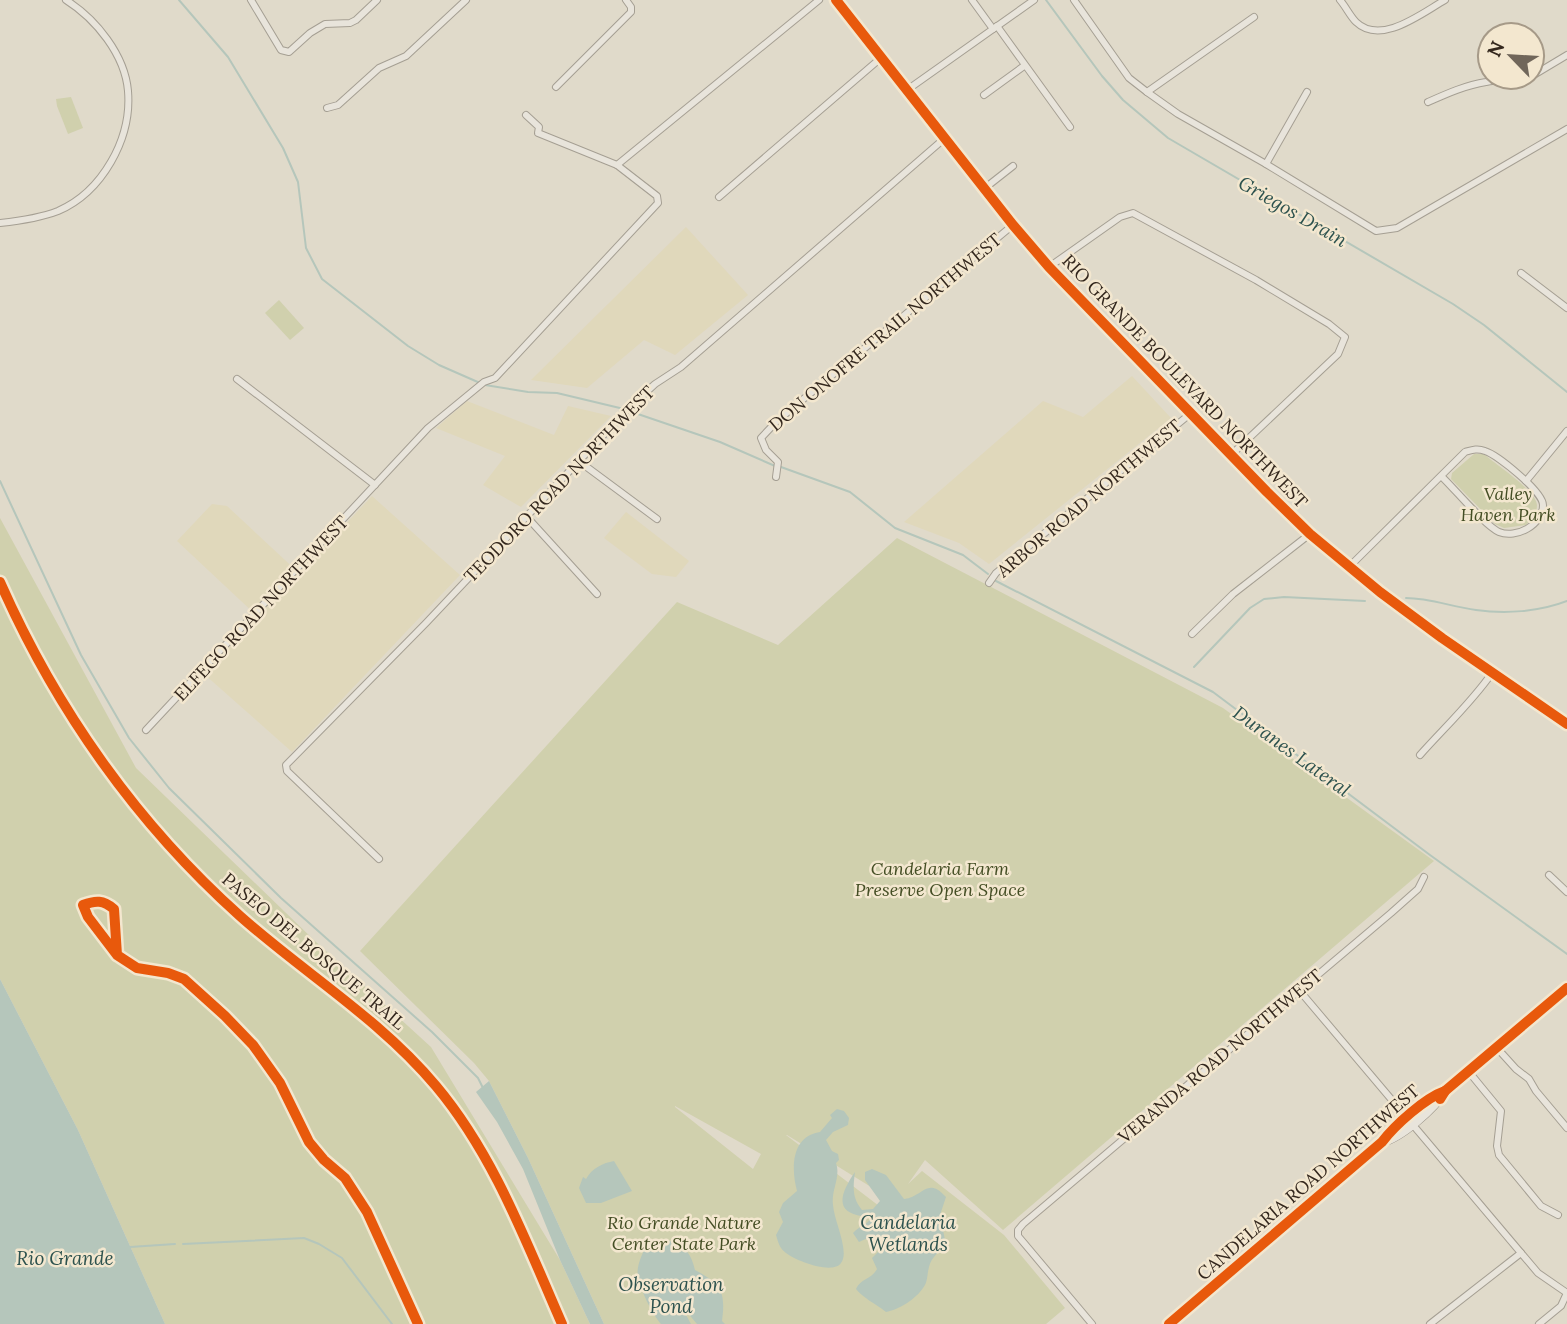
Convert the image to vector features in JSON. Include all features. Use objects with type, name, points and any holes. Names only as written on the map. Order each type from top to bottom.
[{"type":"main road","name":"RIO GRANDE BOULEVARD NORTHWEST","points":[[836,0],[1049,267],[1310,534],[1442,638],[1567,724]]},
{"type":"main road","name":"CANDELARIA ROAD NORTHWEST","points":[[1170,1324],[1410,1121],[1434,1095],[1445,1091],[1469,1072],[1567,988]]},
{"type":"street","points":[[0,224],[31,219],[59,210],[84,194],[103,176],[114,157],[126,121],[128,92],[120,62],[106,37],[66,0]]},
{"type":"street","points":[[251,0],[281,50],[289,52],[310,33],[325,24],[350,23],[377,0]]},
{"type":"street","points":[[327,108],[338,105],[379,68],[406,57],[466,0]]},
{"type":"street","points":[[556,87],[631,12],[626,0]]},
{"type":"street","points":[[526,115],[539,127],[538,133],[617,165],[819,0]]},
{"type":"street","points":[[972,0],[1070,127]]},
{"type":"street","points":[[907,90],[1034,0]]},
{"type":"street","points":[[1073,0],[1129,78],[1147,92],[1178,114],[1376,231],[1396,228],[1567,129]]},
{"type":"street","points":[[1340,0],[1357,23],[1373,32],[1392,28],[1445,0]]},
{"type":"street","points":[[1147,92],[1254,16]]},
{"type":"street","points":[[1546,68],[1567,55]]},
{"type":"street","points":[[719,197],[882,57]]},
{"type":"street","points":[[984,95],[1024,66]]},
{"type":"street","points":[[1428,102],[1476,84]]},
{"type":"street","points":[[1266,164],[1307,92]]},
{"type":"street","name":"TEODORO ROAD NORTHWEST","points":[[379,859],[287,771],[286,765],[655,383],[681,367],[945,138]]},
{"type":"street","name":"ELFEGO ROAD NORTHWEST","points":[[146,730],[428,428],[484,382],[495,378],[658,203],[657,196],[617,165]]},
{"type":"street","points":[[985,188],[1013,166]]},
{"type":"street","points":[[1049,267],[1120,217],[1133,213],[1266,286],[1329,324],[1345,337],[1338,354],[1231,455]]},
{"type":"street","name":"DON ONOFRE TRAIL NORTHWEST","points":[[776,477],[778,467],[775,458],[766,450],[761,438],[777,421],[1013,225]]},
{"type":"street","points":[[1521,273],[1567,307]]},
{"type":"street","points":[[237,379],[375,485]]},
{"type":"street","name":"ARBOR ROAD NORTHWEST","points":[[989,583],[996,573],[1190,414]]},
{"type":"street","points":[[1526,481],[1567,430]]},
{"type":"street","points":[[1349,567],[1465,452],[1476,449],[1488,451],[1526,481],[1539,495],[1543,505],[1539,519],[1527,530],[1511,535],[1497,531],[1441,476]]},
{"type":"street","points":[[580,462],[657,519]]},
{"type":"street","points":[[526,516],[597,594]]},
{"type":"street","points":[[1192,634],[1233,594],[1310,534]]},
{"type":"street","points":[[1420,755],[1461,708],[1478,694],[1492,673]]},
{"type":"street","points":[[1549,875],[1567,892]]},
{"type":"street","name":"VERANDA ROAD NORTHWEST","points":[[1092,1324],[1018,1236],[1018,1230],[1400,905],[1418,888],[1424,877]]},
{"type":"street","points":[[1299,990],[1538,1273],[1567,1293],[1561,1306],[1539,1324]]},
{"type":"street","points":[[1497,1048],[1529,1079],[1567,1128]]},
{"type":"street","points":[[1469,1072],[1501,1111],[1497,1146],[1499,1155],[1541,1206],[1558,1215]]},
{"type":"street","points":[[1430,1324],[1521,1253]]},
{"type":"shaded area","points":[[686,227],[748,295],[675,355],[644,340],[587,388],[531,380]]},
{"type":"shaded area","points":[[1132,376],[1171,418],[989,564],[959,543],[904,522],[1043,401],[1083,417]]},
{"type":"shaded area","points":[[467,401],[554,435],[568,406],[611,416],[521,507],[483,485],[505,456],[436,428]]},
{"type":"shaded area","points":[[372,496],[460,575],[292,752],[204,674],[258,617],[177,541],[212,504],[227,506],[299,573]]},
{"type":"shaded area","points":[[626,512],[689,561],[676,577],[652,574],[604,538]]},
{"type":"green space","points":[[71,97],[83,128],[68,134],[56,99]]},
{"type":"green space","points":[[279,300],[304,328],[290,340],[265,313]]},
{"type":"green space","name":"Valley Haven Park","points":[[1474,454],[1484,454],[1530,492],[1537,505],[1526,525],[1504,528],[1495,524],[1451,479],[1452,473]]},
{"type":"green space","points":[[0,518],[136,768],[316,942],[431,1047],[560,1260],[590,1324],[165,1324],[78,1130],[0,979]]},
{"type":"green space","name":"Candelaria Farm Preserve Open Space","points":[[897,538],[1223,708],[1434,861],[1003,1230],[925,1160],[908,1184],[922,1171],[1004,1235],[1065,1308],[1046,1324],[604,1324],[528,1158],[489,1081],[360,951],[677,602],[778,645]],"holes":[[[675,1107],[761,1154],[753,1169]],[[787,1135],[892,1200],[883,1209]]]},
{"type":"water","name":"Rio Grande","points":[[0,979],[78,1130],[165,1324],[0,1324]]},
{"type":"water","points":[[489,1081],[528,1158],[604,1324],[590,1324],[560,1260],[523,1169],[497,1122],[476,1092]]},
{"type":"water","points":[[837,1109],[844,1111],[849,1118],[848,1125],[833,1132],[826,1140],[832,1151],[838,1154],[839,1160],[836,1163],[833,1205],[844,1251],[841,1263],[830,1268],[806,1263],[786,1253],[776,1235],[783,1222],[779,1212],[783,1203],[797,1191],[794,1164],[798,1147],[810,1135],[820,1132]]},
{"type":"water","points":[[614,1161],[632,1191],[601,1203],[586,1203],[579,1188],[583,1177],[586,1179],[598,1167]]},
{"type":"water","name":"Candelaria Wetlands","points":[[872,1169],[886,1175],[904,1199],[929,1188],[940,1191],[946,1197],[940,1215],[946,1245],[932,1261],[926,1283],[920,1292],[896,1309],[886,1312],[856,1289],[877,1269],[872,1258],[879,1251],[876,1244],[868,1238],[859,1242],[853,1233],[872,1217],[851,1213],[843,1204],[845,1190],[855,1172],[854,1192],[862,1210],[873,1209],[880,1201],[865,1180],[865,1172]]},
{"type":"water","name":"Observation Pond","points":[[668,1240],[686,1251],[695,1270],[716,1284],[722,1295],[722,1321],[725,1324],[697,1324],[686,1311],[691,1324],[661,1324],[658,1320],[641,1288],[638,1269],[645,1247]]},
{"type":"waterway","name":"Duranes Lateral","points":[[179,0],[228,57],[283,148],[298,182],[306,248],[322,279],[408,346],[439,365],[480,383]]},
{"type":"waterway","name":"Griegos Drain","points":[[1046,0],[1123,100],[1168,138],[1453,304],[1484,325],[1567,392]]},
{"type":"waterway","name":"Duranes Lateral","points":[[485,385],[528,392],[557,393],[624,409]]},
{"type":"waterway","name":"Duranes Lateral","points":[[632,412],[720,442],[775,466]]},
{"type":"waterway","name":"Duranes Lateral","points":[[781,467],[850,492],[895,528],[963,555],[988,574]]},
{"type":"waterway","points":[[0,481],[81,655],[129,738],[169,788],[281,898],[432,1032],[478,1078],[483,1088]]},
{"type":"waterway","name":"Duranes Lateral","points":[[996,581],[1213,692],[1567,954]]},
{"type":"waterway","points":[[1194,667],[1250,608],[1264,599],[1284,597],[1365,601]]},
{"type":"waterway","points":[[1406,598],[1499,612],[1534,610],[1567,601]]},
{"type":"waterway","points":[[183,1244],[304,1238],[342,1258],[392,1324]]},
{"type":"waterway","points":[[130,1247],[175,1244]]},
{"type":"cycle path","points":[[836,0],[1049,267],[1267,492],[1310,534],[1380,592],[1567,724]]},
{"type":"cycle path","name":"PASEO DEL BOSQUE TRAIL","points":[[0,582],[22,629],[73,719],[102,762],[167,843],[240,916],[391,1039],[436,1086],[457,1113],[507,1200],[562,1324]]},
{"type":"cycle path","points":[[117,955],[114,909],[99,902],[83,905],[88,917],[117,955],[137,968],[168,973],[184,979],[253,1045],[280,1083],[309,1142],[324,1160],[345,1178],[367,1212],[418,1324]]},
{"type":"cycle path","points":[[1440,1099],[1445,1091],[1567,988]]},
{"type":"cycle path","points":[[1169,1324],[1382,1142],[1411,1113],[1445,1091]]},
{"type":"park label","name":"Rio Grande Nature Center State Park","points":[[684,1232]]}]
